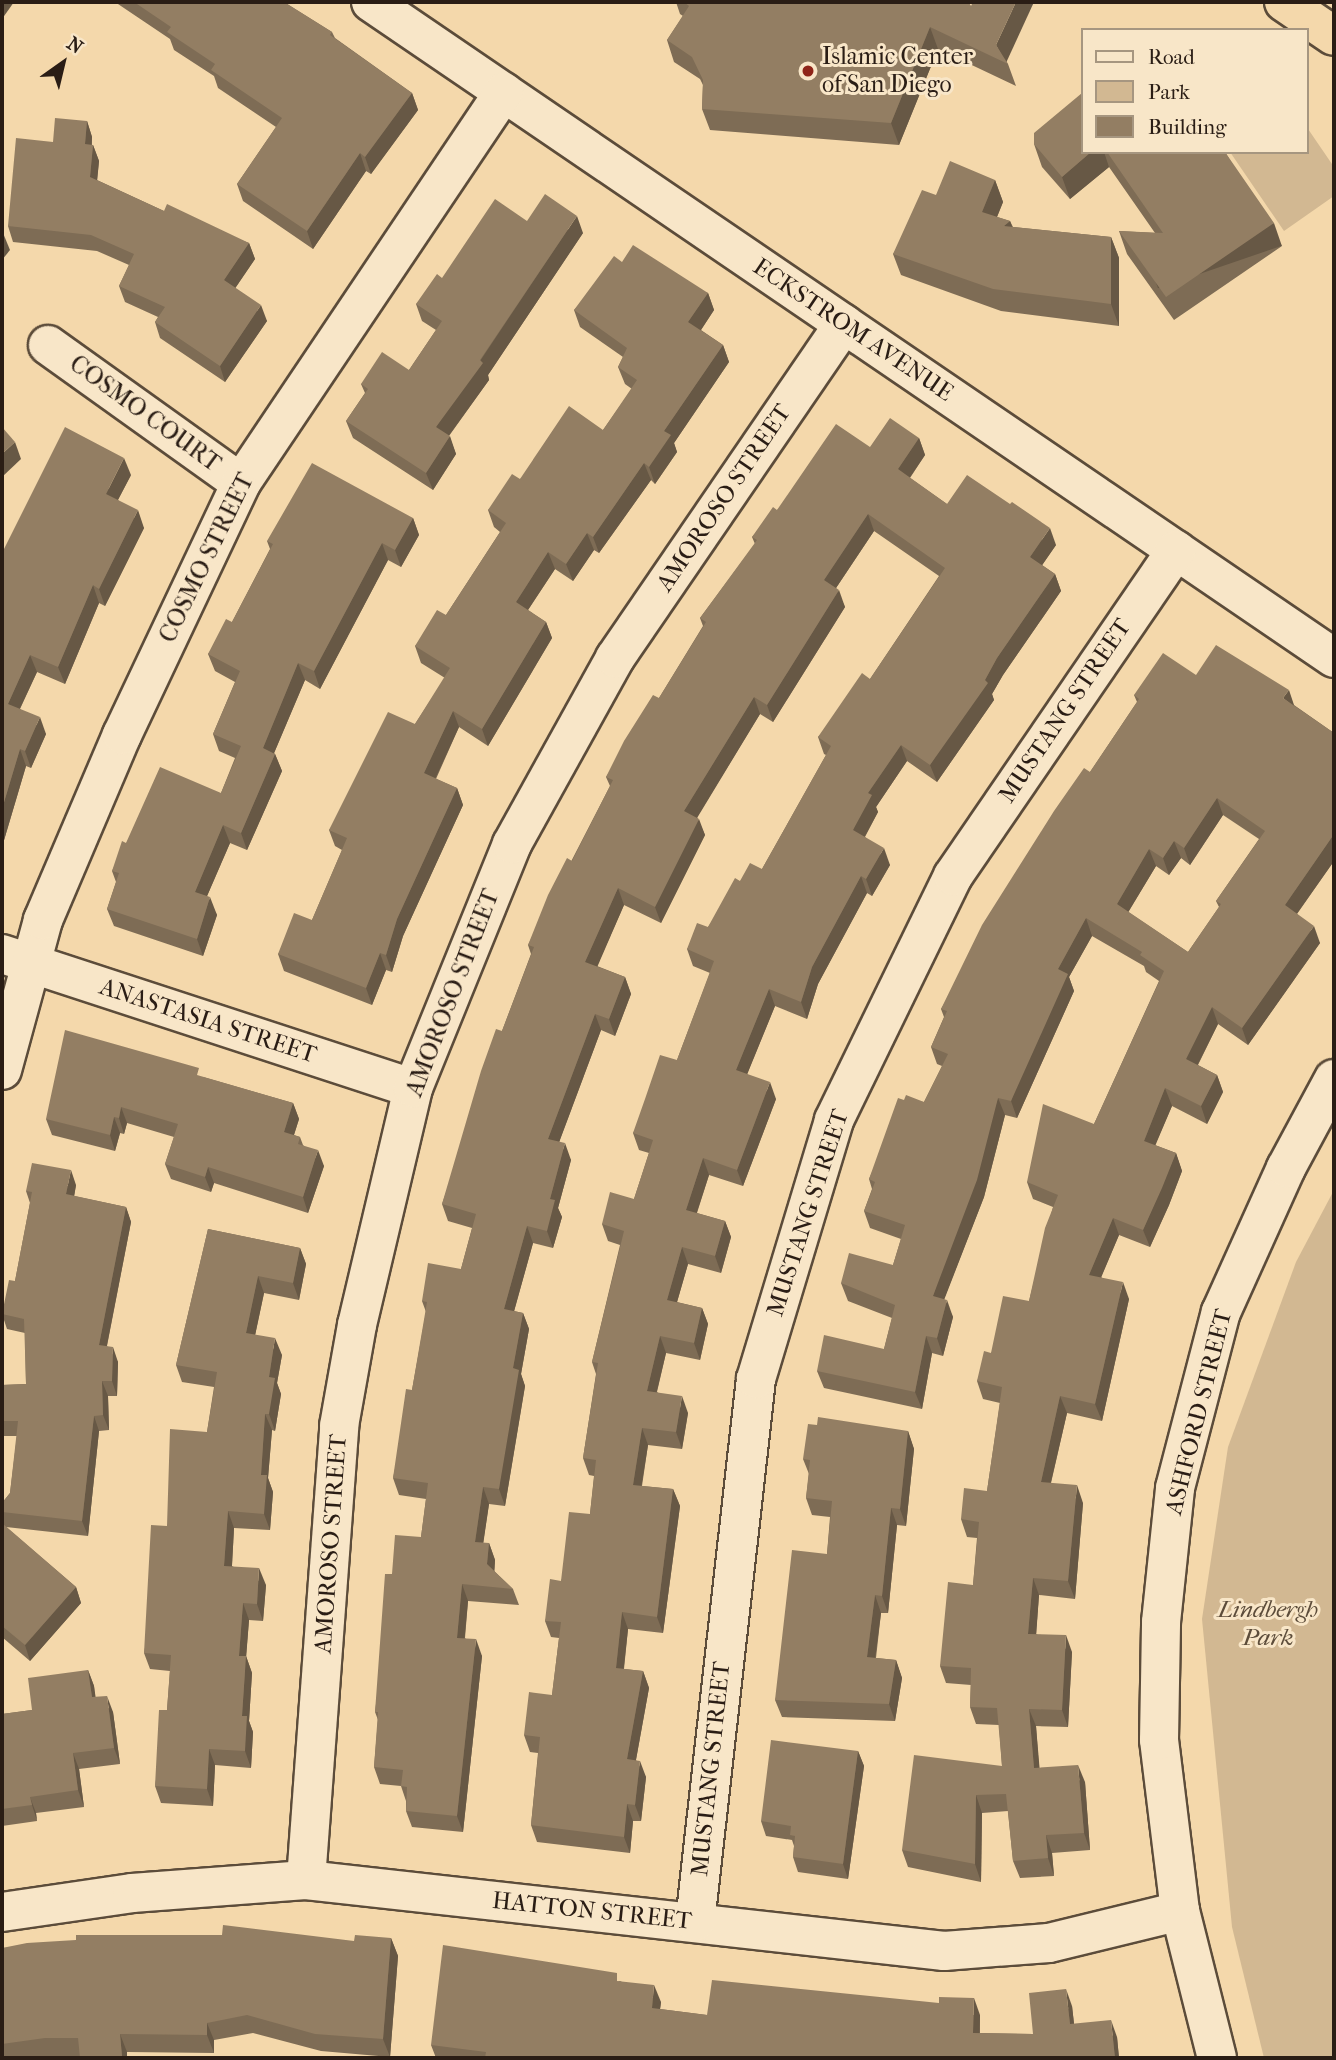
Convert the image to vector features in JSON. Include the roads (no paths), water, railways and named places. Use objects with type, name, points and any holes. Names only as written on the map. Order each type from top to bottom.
[{"type":"highway","points":[[1284,2],[1334,36]]},
{"type":"street","name":"ECKSTROM AVENUE","points":[[372,2],[1334,659]]},
{"type":"street","name":"COSMO STREET","points":[[2,1070],[16,959],[43,920],[122,735],[241,483],[504,92]]},
{"type":"street","name":"AMOROSO STREET","points":[[306,1880],[339,1426],[357,1325],[413,1088],[512,844],[614,658],[844,324]]},
{"type":"street","name":"COSMO COURT","points":[[48,345],[241,483]]},
{"type":"street","name":"MUSTANG STREET","points":[[695,1922],[755,1379],[834,1120],[953,876],[1176,550]]},
{"type":"street","name":"ANASTASIA STREET","points":[[16,959],[413,1088]]},
{"type":"street","name":"ASHFORD STREET","points":[[1217,2058],[1180,1912],[1159,1740],[1161,1622],[1175,1488],[1221,1312],[1281,1179],[1334,1079]]},
{"type":"street","name":"HATTON STREET","points":[[2,1912],[132,1893],[306,1880],[944,1951],[1049,1943],[1180,1912]]},
{"type":"place","name":"Islamic Center of San Diego","points":[[808,71]]},
{"type":"park label","name":"Lindbergh Park","points":[[1268,1624]]}]
